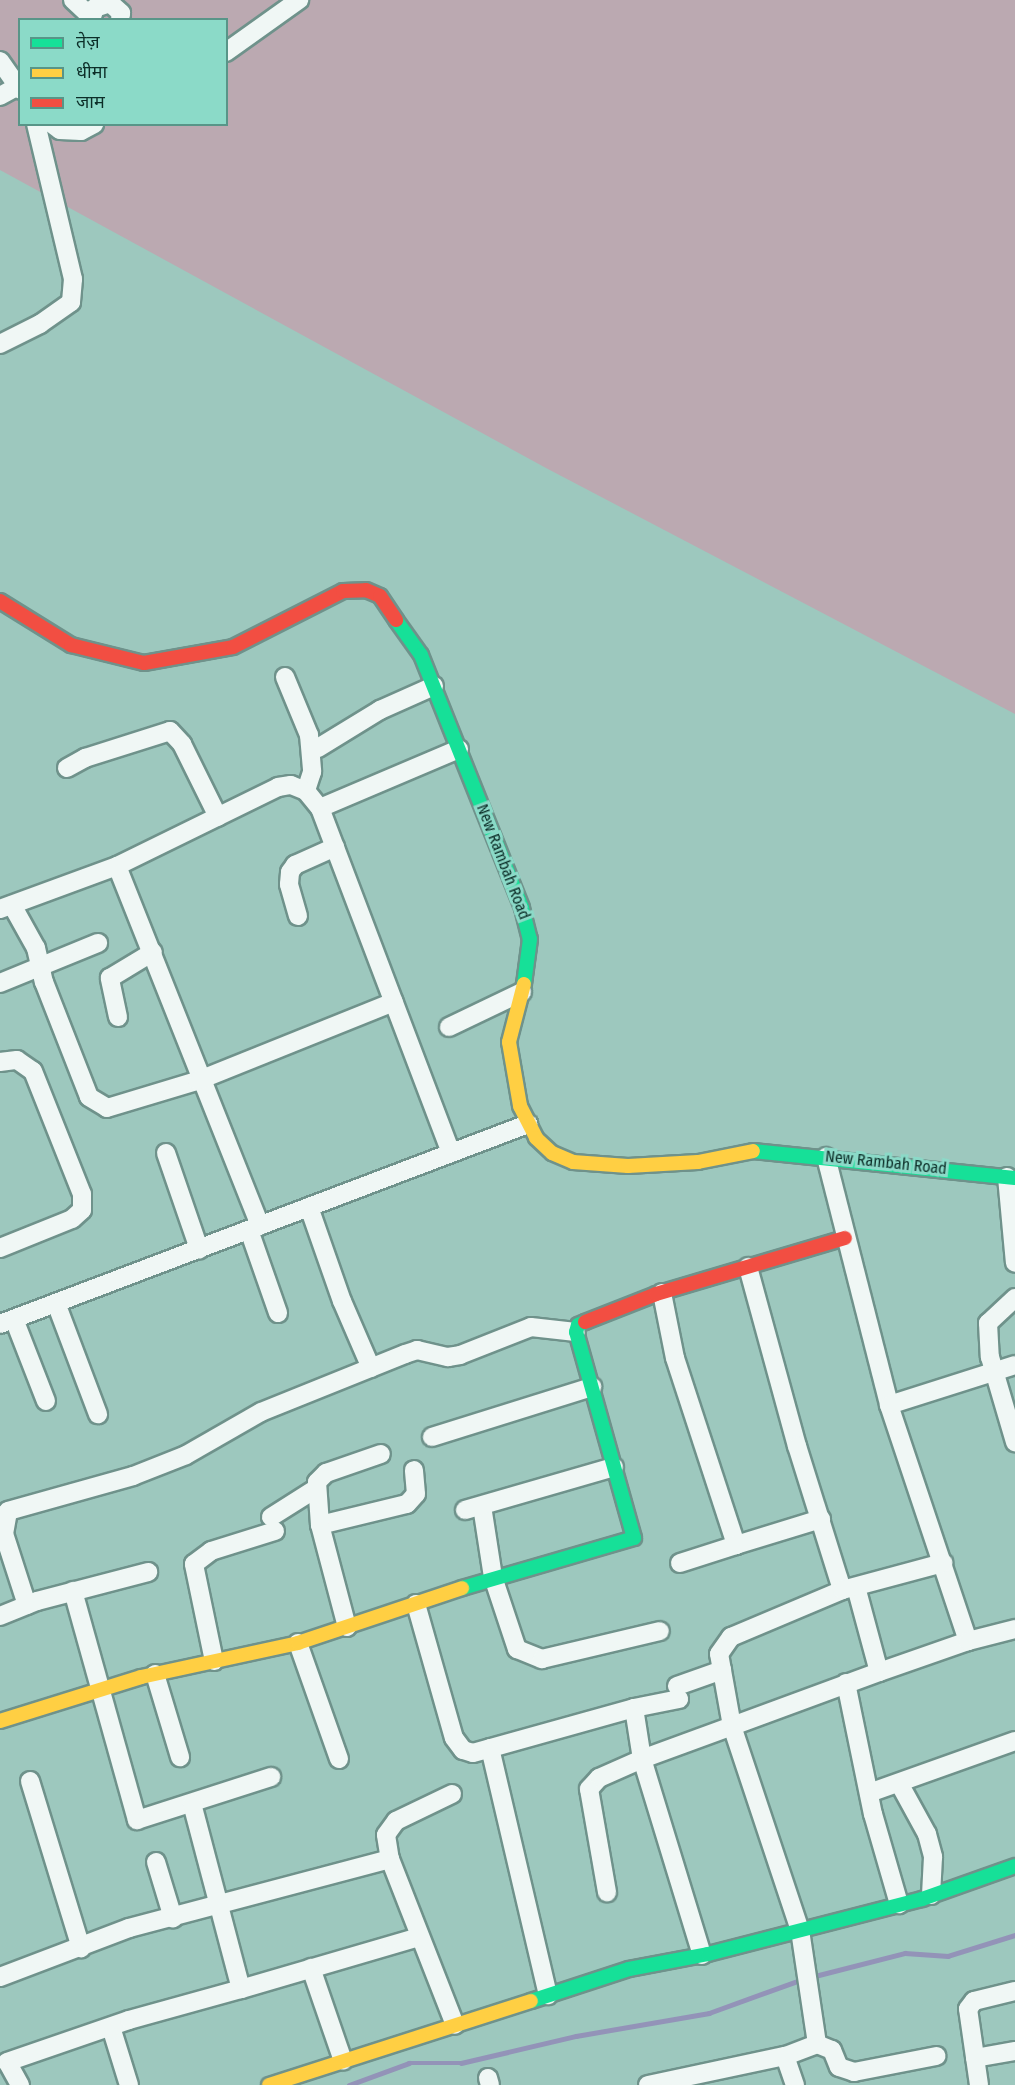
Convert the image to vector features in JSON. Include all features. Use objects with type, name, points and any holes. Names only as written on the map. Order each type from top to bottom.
[{"type":"street","points":[[73,0],[91,18]]},
{"type":"street","points":[[228,51],[299,0]]},
{"type":"street","points":[[92,18],[95,8],[110,3],[116,5],[119,18]]},
{"type":"street","points":[[0,61],[18,86]]},
{"type":"street","points":[[0,96],[18,87]]},
{"type":"street","points":[[0,344],[40,324],[71,302],[73,279],[36,126]]},
{"type":"street","points":[[55,126],[60,130],[81,131],[90,126]]},
{"type":"street","name":"New Rambah Road","points":[[0,601],[71,645],[144,663],[233,647],[324,598],[343,591],[366,590],[380,596],[401,621],[422,655],[522,908],[530,939],[530,961],[509,1042],[520,1106],[528,1124],[552,1153],[573,1162],[628,1166],[698,1162],[753,1151],[1011,1178]]},
{"type":"street","points":[[285,677],[309,735],[312,772],[306,791]]},
{"type":"street","points":[[318,748],[380,710],[434,686]]},
{"type":"street","points":[[67,768],[85,758],[171,731],[182,744],[218,817]]},
{"type":"street","points":[[320,808],[459,749]]},
{"type":"street","points":[[394,1002],[201,1080],[117,1107],[98,1103],[89,1097],[36,948],[6,907],[117,866],[278,787],[291,785],[306,791],[320,808],[394,1002],[451,1153]]},
{"type":"street","points":[[298,916],[289,884],[290,872],[295,865],[335,847]]},
{"type":"street","points":[[117,866],[153,952],[201,1080],[254,1228],[278,1312]]},
{"type":"street","points":[[0,983],[98,943]]},
{"type":"street","points":[[118,1017],[110,978],[116,971],[153,952]]},
{"type":"street","points":[[449,1027],[522,992]]},
{"type":"street","points":[[0,1062],[16,1060],[33,1071],[82,1194],[82,1209],[72,1219],[0,1248]]},
{"type":"street","points":[[46,1401],[7,1321],[528,1124]]},
{"type":"street","points":[[166,1153],[199,1249]]},
{"type":"street","points":[[826,1157],[889,1405],[968,1641]]},
{"type":"street","points":[[1011,1178],[1015,1263]]},
{"type":"street","points":[[309,1207],[342,1301],[370,1368]]},
{"type":"street","points":[[576,1332],[584,1322],[662,1293],[845,1238]]},
{"type":"street","points":[[748,1267],[797,1446],[821,1519],[879,1672]]},
{"type":"street","points":[[662,1293],[675,1358],[736,1545]]},
{"type":"street","points":[[1015,1298],[988,1323],[994,1372],[1015,1442]]},
{"type":"street","points":[[56,1303],[98,1414]]},
{"type":"street","points":[[27,1605],[4,1534],[8,1511],[133,1476],[186,1455],[261,1412],[417,1350],[437,1356],[460,1355],[531,1327],[576,1332]]},
{"type":"street","points":[[0,1721],[154,1674],[298,1643],[493,1577],[634,1538],[576,1332]]},
{"type":"street","points":[[889,1405],[1015,1365]]},
{"type":"street","points":[[432,1437],[592,1387]]},
{"type":"street","points":[[346,1627],[320,1525],[317,1488],[320,1476],[381,1454]]},
{"type":"street","points":[[614,1467],[473,1508],[517,1649],[526,1655],[542,1659],[660,1631]]},
{"type":"street","points":[[320,1525],[407,1504],[416,1494],[414,1470]]},
{"type":"street","points":[[214,1661],[194,1564],[211,1551],[273,1524],[317,1488]]},
{"type":"street","points":[[681,1563],[821,1519]]},
{"type":"street","points":[[817,2044],[800,1930],[732,1726],[719,1654],[731,1637],[849,1588],[943,1563]]},
{"type":"street","points":[[0,1616],[27,1605],[148,1572]]},
{"type":"street","points":[[73,1592],[103,1689],[137,1820],[271,1777]]},
{"type":"street","points":[[416,1604],[454,1738],[463,1750],[473,1753],[634,1708],[678,1692],[722,1670]]},
{"type":"street","points":[[607,1892],[590,1789],[599,1778],[642,1759],[846,1683],[968,1641],[1015,1629]]},
{"type":"street","points":[[298,1643],[339,1759]]},
{"type":"street","points":[[154,1674],[180,1757]]},
{"type":"street","points":[[846,1683],[869,1793],[899,1904]]},
{"type":"street","points":[[634,1708],[642,1759],[702,1955]]},
{"type":"street","points":[[869,1793],[1015,1741]]},
{"type":"street","points":[[490,1748],[548,1995]]},
{"type":"street","points":[[30,1781],[81,1948]]},
{"type":"street","points":[[899,1783],[927,1834],[933,1857],[932,1895]]},
{"type":"street","points":[[452,1794],[389,1826],[386,1835],[390,1859],[455,2025]]},
{"type":"street","points":[[192,1803],[216,1905],[241,1989]]},
{"type":"street","points":[[0,1977],[129,1928],[390,1859]]},
{"type":"street","points":[[156,1862],[173,1918]]},
{"type":"street","points":[[269,2085],[628,1969],[702,1955],[899,1904],[1015,1866]]},
{"type":"street","points":[[15,2084],[3,2054],[111,2026],[419,1937]]},
{"type":"street","points":[[312,1968],[343,2061]]},
{"type":"street","points":[[979,2085],[970,2004],[1015,1991]]},
{"type":"street","points":[[111,2026],[129,2085]]},
{"type":"street","points":[[648,2085],[785,2056],[817,2044],[832,2050],[839,2067],[854,2072],[936,2056]]},
{"type":"street","points":[[975,2058],[1015,2051]]},
{"type":"street","points":[[785,2056],[795,2085]]},
{"type":"shaded area","points":[[0,0],[1015,0],[1015,714],[546,468],[0,170]]},
{"type":"waterway","points":[[811,1977],[905,1953],[948,1956],[1015,1935]]},
{"type":"waterway","points":[[349,2085],[409,2063],[461,2063],[576,2036],[709,2013],[803,1979]]},
{"type":"traffic: fast","points":[[396,620],[421,655],[522,908],[530,939],[524,984]]},
{"type":"traffic: fast","points":[[753,1151],[1015,1178]]},
{"type":"traffic: fast","points":[[462,1588],[634,1538],[576,1332],[578,1325],[585,1322]]},
{"type":"traffic: fast","points":[[531,2001],[629,1969],[708,1954],[922,1899],[1015,1866]]},
{"type":"traffic: slow","points":[[524,984],[509,1042],[520,1106],[536,1138],[552,1153],[573,1162],[628,1166],[698,1162],[753,1151]]},
{"type":"traffic: slow","points":[[0,1721],[141,1677],[298,1643],[462,1588]]},
{"type":"traffic: slow","points":[[269,2085],[531,2001]]},
{"type":"traffic: jam","points":[[0,601],[71,645],[144,663],[233,647],[343,591],[366,590],[380,596],[396,620]]},
{"type":"traffic: jam","points":[[585,1322],[656,1294],[845,1238]]}]
